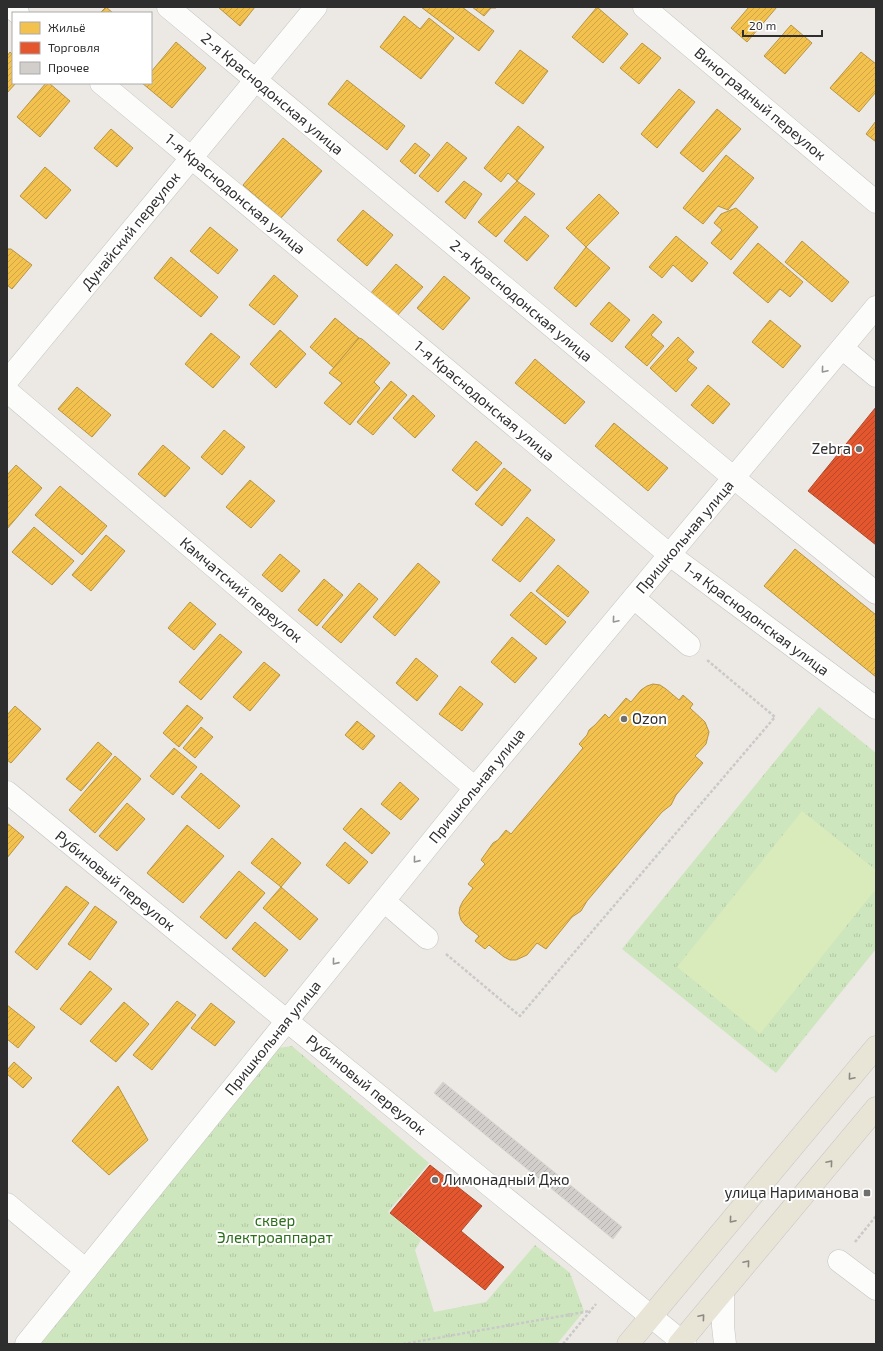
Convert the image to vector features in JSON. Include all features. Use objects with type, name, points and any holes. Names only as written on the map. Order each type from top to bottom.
[{"type":"main road","points":[[628,1344],[876,1047]]},
{"type":"main road","points":[[682,1343],[876,1108]]},
{"type":"street","name":"2-я Краснодонская улица","points":[[168,7],[734,478],[876,593]]},
{"type":"street","name":"Дунайский переулок","points":[[7,382],[316,7]]},
{"type":"street","name":"Виноградный переулок","points":[[644,7],[876,202]]},
{"type":"street","name":"1-я Краснодонская улица","points":[[102,84],[670,554],[876,708]]},
{"type":"street","name":"Пришкольная улица","points":[[26,1344],[475,788],[876,307]]},
{"type":"street","points":[[842,348],[876,376]]},
{"type":"street","name":"Камчатский переулок","points":[[7,391],[475,788]]},
{"type":"street","points":[[634,598],[689,645]]},
{"type":"street","name":"Рубиновый переулок","points":[[7,792],[682,1343]]},
{"type":"street","points":[[384,901],[427,938]]},
{"type":"street","points":[[7,1204],[86,1270]]},
{"type":"street","points":[[839,1262],[876,1289]]},
{"type":"street","points":[[723,1293],[723,1326],[725,1344]]},
{"type":"path","points":[[427,938],[520,1016],[775,717],[689,645]]},
{"type":"path","points":[[839,1262],[876,1216]]},
{"type":"path","points":[[563,1344],[612,1285]]},
{"type":"path","points":[[403,1344],[590,1311]]},
{"type":"green space","points":[[819,707],[876,753],[876,949],[776,1073],[622,949]]},
{"type":"green space","points":[[802,811],[876,870],[876,889],[760,1034],[677,967]]},
{"type":"green space","name":"cквер Электроаппарат","points":[[292,1046],[429,1163],[388,1212],[421,1240],[415,1250],[434,1312],[486,1302],[535,1245],[570,1273],[584,1311],[557,1344],[37,1344],[271,1049]]},
{"type":"building: Жильё","points":[[106,7],[112,12],[101,12]]},
{"type":"building: Жильё","points":[[218,7],[255,7],[240,26]]},
{"type":"building: Жильё","points":[[421,7],[462,7],[494,31],[479,51]]},
{"type":"building: Жильё","points":[[472,7],[497,7],[491,8],[484,16]]},
{"type":"building: Жильё","points":[[597,7],[628,34],[603,63],[572,37]]},
{"type":"building: Жильё","points":[[749,7],[777,7],[747,42],[731,28]]},
{"type":"building: Жильё","points":[[404,16],[420,29],[429,18],[454,38],[421,79],[380,47]]},
{"type":"building: Жильё","points":[[791,25],[812,43],[785,74],[764,56]]},
{"type":"building: Жильё","points":[[176,42],[206,68],[172,108],[143,84],[152,84],[152,71]]},
{"type":"building: Жильё","points":[[642,43],[661,58],[639,84],[620,68]]},
{"type":"building: Жильё","points":[[520,50],[548,71],[523,104],[495,83]]},
{"type":"building: Жильё","points":[[10,52],[12,54],[12,84],[15,84],[7,93],[7,56]]},
{"type":"building: Жильё","points":[[861,52],[876,64],[876,92],[859,112],[830,88]]},
{"type":"building: Жильё","points":[[347,80],[405,126],[387,150],[328,104]]},
{"type":"building: Жильё","points":[[45,84],[50,84],[70,101],[40,137],[17,117]]},
{"type":"building: Жильё","points":[[679,89],[695,102],[657,148],[641,134]]},
{"type":"building: Жильё","points":[[717,109],[741,129],[703,172],[680,153]]},
{"type":"building: Жильё","points":[[876,121],[876,142],[866,134]]},
{"type":"building: Жильё","points":[[518,126],[544,147],[517,181],[508,173],[501,182],[484,168]]},
{"type":"building: Жильё","points":[[111,129],[133,148],[117,167],[94,148]]},
{"type":"building: Жильё","points":[[283,138],[322,171],[281,218],[243,185]]},
{"type":"building: Жильё","points":[[447,142],[467,158],[438,192],[419,176]]},
{"type":"building: Жильё","points":[[415,143],[430,155],[415,174],[400,161]]},
{"type":"building: Жильё","points":[[726,155],[754,178],[728,210],[718,206],[703,224],[683,208]]},
{"type":"building: Жильё","points":[[45,167],[71,190],[46,219],[20,196]]},
{"type":"building: Жильё","points":[[464,181],[482,194],[465,219],[445,202]]},
{"type":"building: Жильё","points":[[517,181],[535,194],[496,237],[478,222]]},
{"type":"building: Жильё","points":[[599,194],[619,213],[586,247],[566,228]]},
{"type":"building: Жильё","points":[[736,208],[758,227],[731,260],[711,243],[722,230],[714,223],[721,214]]},
{"type":"building: Жильё","points":[[363,210],[393,235],[367,266],[337,240]]},
{"type":"building: Жильё","points":[[525,216],[549,236],[527,261],[504,241]]},
{"type":"building: Жильё","points":[[210,227],[238,250],[218,274],[190,251]]},
{"type":"building: Жильё","points":[[676,236],[708,263],[692,282],[673,265],[662,278],[649,267]]},
{"type":"building: Жильё","points":[[802,241],[849,282],[832,302],[785,262]]},
{"type":"building: Жильё","points":[[758,243],[803,282],[790,297],[780,289],[768,303],[733,273]]},
{"type":"building: Жильё","points":[[586,247],[610,268],[576,307],[554,288]]},
{"type":"building: Жильё","points":[[7,249],[11,249],[32,265],[12,289],[7,285]]},
{"type":"building: Жильё","points":[[171,257],[218,297],[201,317],[154,278]]},
{"type":"building: Жильё","points":[[396,264],[423,287],[396,317],[370,294]]},
{"type":"building: Жильё","points":[[274,275],[298,296],[274,325],[249,305]]},
{"type":"building: Жильё","points":[[444,276],[470,298],[443,330],[417,308]]},
{"type":"building: Жильё","points":[[609,302],[630,320],[612,342],[590,324]]},
{"type":"building: Жильё","points":[[653,314],[662,322],[651,335],[664,346],[647,366],[625,347]]},
{"type":"building: Жильё","points":[[335,318],[359,338],[334,368],[310,347]]},
{"type":"building: Жильё","points":[[770,320],[801,346],[783,368],[752,342]]},
{"type":"building: Жильё","points":[[280,330],[306,354],[276,388],[250,364]]},
{"type":"building: Жильё","points":[[211,333],[240,357],[213,388],[185,364]]},
{"type":"building: Жильё","points":[[678,337],[694,352],[687,360],[697,368],[676,392],[650,368]]},
{"type":"building: Жильё","points":[[359,338],[390,363],[374,382],[380,388],[350,425],[324,403],[342,383],[329,373]]},
{"type":"building: Жильё","points":[[535,359],[585,402],[565,424],[515,383]]},
{"type":"building: Жильё","points":[[391,381],[407,395],[373,435],[357,422]]},
{"type":"building: Жильё","points":[[708,385],[730,404],[713,424],[691,405]]},
{"type":"building: Жильё","points":[[77,387],[111,415],[92,437],[58,409]]},
{"type":"building: Жильё","points":[[413,395],[435,416],[415,438],[393,418]]},
{"type":"building: Жильё","points":[[614,423],[668,468],[648,491],[595,446]]},
{"type":"building: Жильё","points":[[224,430],[245,447],[222,475],[201,457]]},
{"type":"building: Жильё","points":[[476,441],[502,463],[477,491],[452,470]]},
{"type":"building: Жильё","points":[[163,445],[190,468],[165,497],[138,474]]},
{"type":"building: Жильё","points":[[16,465],[42,488],[7,529],[7,475]]},
{"type":"building: Жильё","points":[[504,468],[531,490],[502,526],[475,504]]},
{"type":"building: Жильё","points":[[250,480],[275,501],[251,528],[226,507]]},
{"type":"building: Жильё","points":[[60,486],[107,526],[82,555],[35,515]]},
{"type":"building: Жильё","points":[[527,517],[555,540],[520,582],[492,560]]},
{"type":"building: Жильё","points":[[34,527],[74,561],[52,585],[12,552]]},
{"type":"building: Жильё","points":[[106,535],[125,551],[91,591],[72,575]]},
{"type":"building: Жильё","points":[[795,549],[876,615],[876,677],[764,586]]},
{"type":"building: Жильё","points":[[280,554],[300,571],[282,592],[262,575]]},
{"type":"building: Жильё","points":[[418,563],[440,582],[395,636],[373,617]]},
{"type":"building: Жильё","points":[[558,565],[589,592],[568,617],[536,591]]},
{"type":"building: Жильё","points":[[324,579],[343,595],[317,626],[298,610]]},
{"type":"building: Жильё","points":[[359,583],[378,599],[341,643],[322,627]]},
{"type":"building: Жильё","points":[[531,592],[566,622],[546,645],[510,615]]},
{"type":"building: Жильё","points":[[190,602],[216,624],[194,650],[168,628]]},
{"type":"building: Жильё","points":[[220,634],[242,652],[201,700],[179,682]]},
{"type":"building: Жильё","points":[[512,637],[537,658],[515,683],[491,662]]},
{"type":"building: Жильё","points":[[416,658],[438,676],[417,701],[396,683]]},
{"type":"building: Жильё","points":[[264,662],[280,675],[250,711],[233,697]]},
{"type":"building: Жильё","points":[[653,684],[660,685],[679,700],[683,695],[693,704],[690,708],[705,722],[709,732],[706,744],[695,756],[703,763],[676,795],[671,805],[662,812],[587,901],[581,911],[572,917],[546,949],[537,943],[527,955],[516,960],[510,960],[489,945],[485,949],[475,941],[479,936],[465,925],[461,920],[459,913],[463,901],[473,888],[468,884],[485,864],[481,860],[493,843],[498,840],[506,830],[511,834],[583,748],[579,744],[587,735],[589,730],[605,714],[609,718],[626,698],[631,702],[641,690]]},
{"type":"building: Жильё","points":[[460,686],[483,704],[462,731],[439,714]]},
{"type":"building: Жильё","points":[[187,705],[203,718],[179,747],[163,733]]},
{"type":"building: Жильё","points":[[15,706],[41,729],[11,763],[7,760],[7,715]]},
{"type":"building: Жильё","points":[[357,721],[375,736],[363,750],[345,735]]},
{"type":"building: Жильё","points":[[201,727],[213,737],[195,758],[183,748]]},
{"type":"building: Жильё","points":[[98,742],[112,754],[81,791],[66,779]]},
{"type":"building: Жильё","points":[[174,748],[197,767],[173,795],[150,776]]},
{"type":"building: Жильё","points":[[115,756],[141,779],[95,833],[69,810]]},
{"type":"building: Жильё","points":[[201,773],[240,806],[219,829],[181,797]]},
{"type":"building: Жильё","points":[[400,782],[419,799],[401,820],[381,804]]},
{"type":"building: Жильё","points":[[127,803],[145,819],[117,851],[99,836]]},
{"type":"building: Жильё","points":[[361,808],[390,833],[372,854],[343,829]]},
{"type":"building: Жильё","points":[[7,823],[24,837],[7,858]]},
{"type":"building: Жильё","points":[[187,825],[224,856],[183,903],[147,873]]},
{"type":"building: Жильё","points":[[272,838],[301,863],[281,887],[251,863]]},
{"type":"building: Жильё","points":[[345,842],[368,862],[349,884],[326,865]]},
{"type":"building: Жильё","points":[[239,871],[265,893],[226,939],[200,917]]},
{"type":"building: Жильё","points":[[66,886],[89,903],[37,970],[15,952]]},
{"type":"building: Жильё","points":[[281,887],[318,919],[300,940],[263,908]]},
{"type":"building: Жильё","points":[[95,906],[117,922],[90,960],[68,944]]},
{"type":"building: Жильё","points":[[255,922],[288,950],[265,977],[232,949]]},
{"type":"building: Жильё","points":[[90,971],[112,989],[81,1025],[60,1009]]},
{"type":"building: Жильё","points":[[177,1001],[196,1015],[152,1070],[133,1055]]},
{"type":"building: Жильё","points":[[124,1002],[149,1024],[116,1062],[90,1041]]},
{"type":"building: Жильё","points":[[211,1003],[235,1022],[215,1046],[191,1028]]},
{"type":"building: Жильё","points":[[7,1005],[35,1027],[18,1048],[7,1039]]},
{"type":"building: Жильё","points":[[14,1062],[32,1078],[23,1088],[7,1074],[7,1070]]},
{"type":"building: Жильё","points":[[118,1086],[148,1140],[109,1175],[72,1141]]},
{"type":"building: Торговля","name":"Zebra","points":[[876,407],[876,545],[808,491]]},
{"type":"building: Торговля","name":"Лимонадный Джо","points":[[430,1165],[482,1206],[461,1231],[504,1267],[485,1290],[390,1213]]},
{"type":"building: Прочее","points":[[443,1082],[622,1227],[613,1239],[434,1093]]},
{"type":"place","name":"Zebra","points":[[859,449]]},
{"type":"place","name":"Ozon","points":[[624,719]]},
{"type":"place","name":"Лимонадный Джо","points":[[435,1180]]},
{"type":"place","name":"улица Нариманова","points":[[867,1193]]}]
